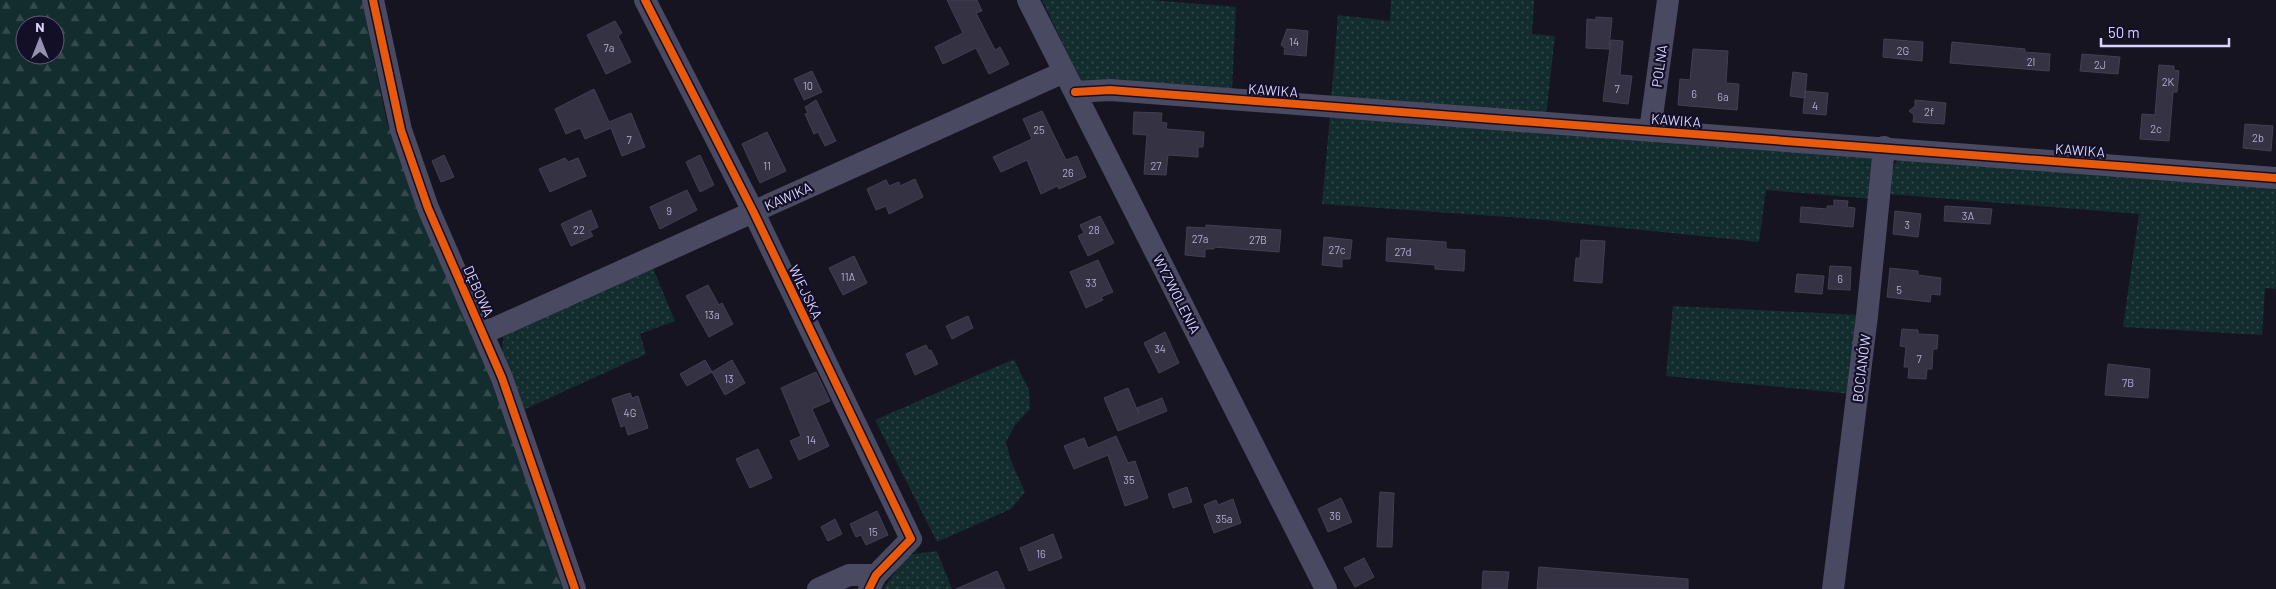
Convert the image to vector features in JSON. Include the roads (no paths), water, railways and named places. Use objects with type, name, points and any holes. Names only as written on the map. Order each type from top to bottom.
[{"type":"street","name":"DĘBOWA","points":[[373,0],[401,130],[428,208],[484,333],[520,427],[575,589]]},
{"type":"street","name":"WIEJSKA","points":[[646,0],[753,211],[910,539],[873,582]]},
{"type":"street","name":"WYZWOLENIA","points":[[1028,0],[1326,589]]},
{"type":"street","name":"POLNA","points":[[1650,131],[1668,0]]},
{"type":"street","name":"KAWIKA","points":[[484,333],[1064,72]]},
{"type":"street","name":"KAWIKA","points":[[1075,92],[1110,90],[2276,178]]},
{"type":"street","name":"BOCIANÓW","points":[[1833,589],[1865,334],[1884,147]]},
{"type":"street","points":[[818,589],[848,575],[873,582]]}]
